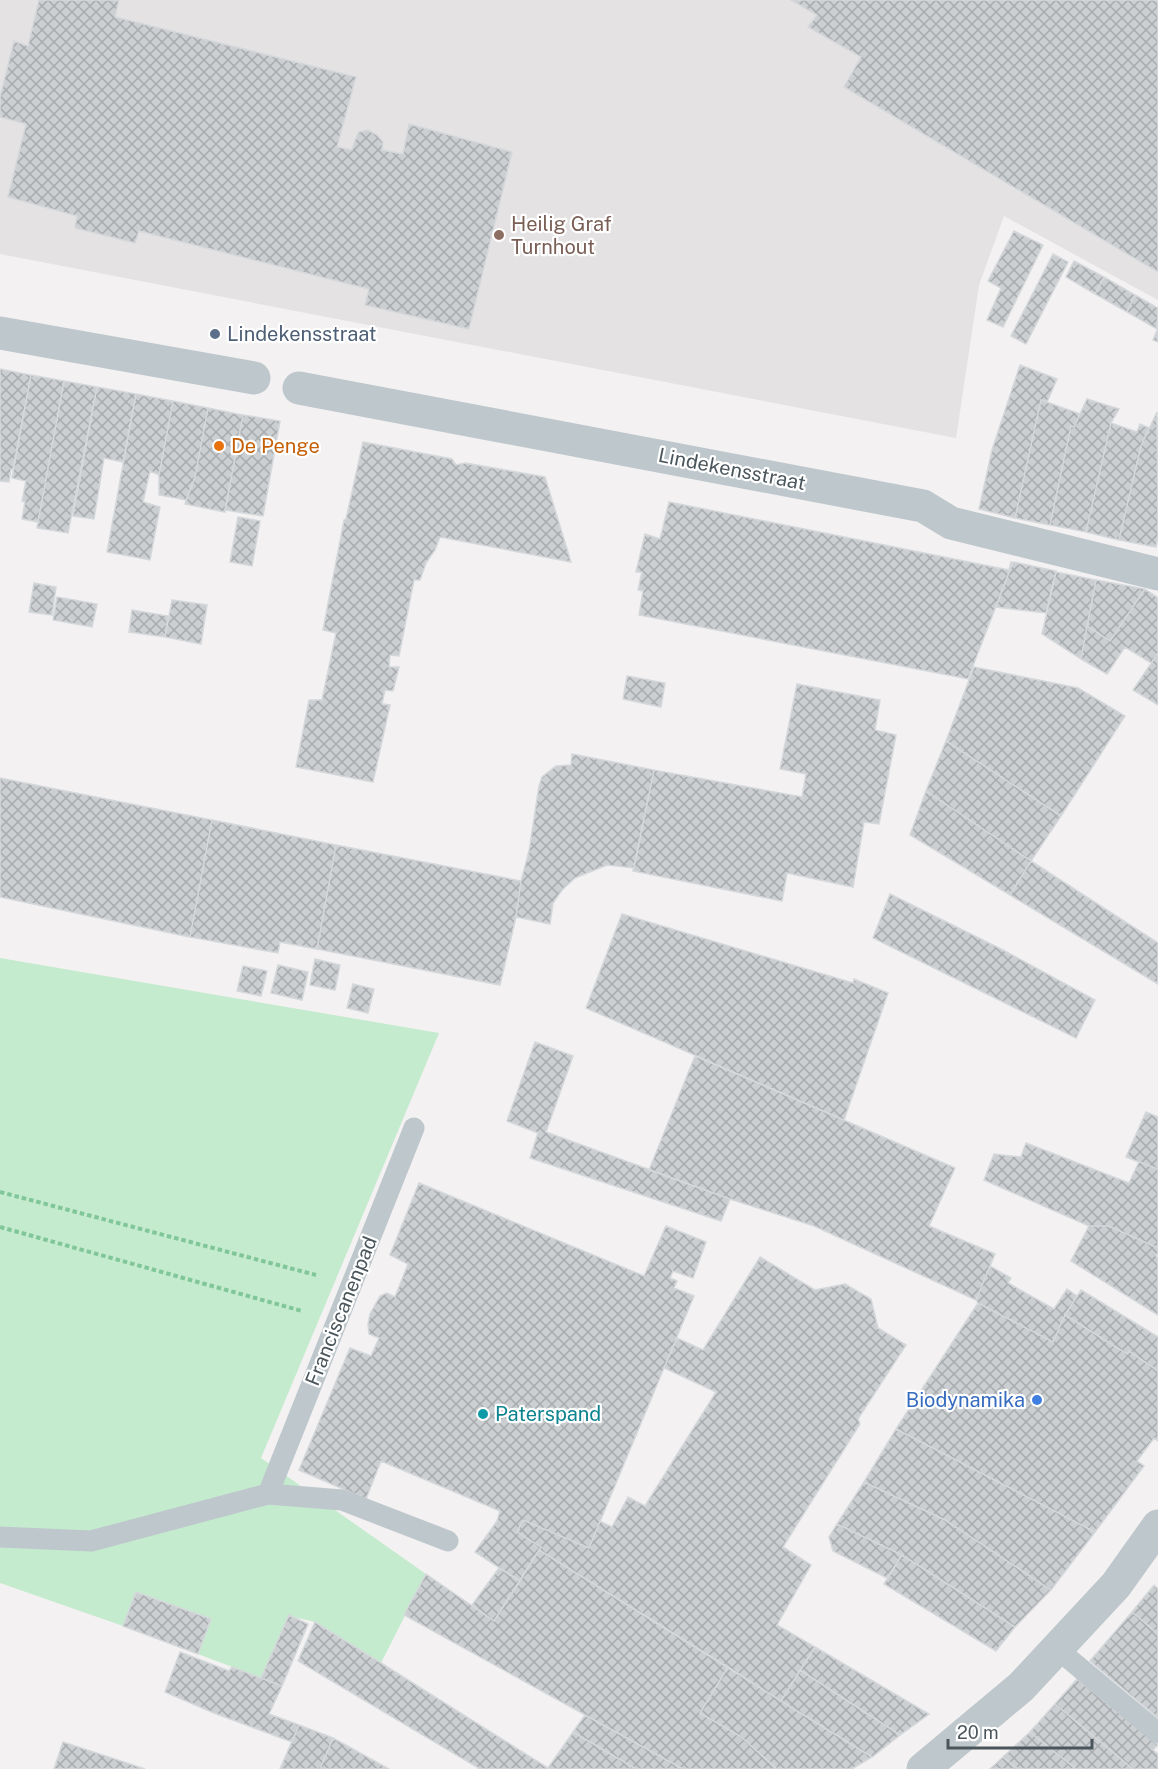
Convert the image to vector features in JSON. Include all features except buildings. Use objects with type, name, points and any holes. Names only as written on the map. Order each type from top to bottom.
[{"type":"street","points":[[0,333],[254,378]]},
{"type":"street","name":"Lindekensstraat","points":[[299,388],[923,506],[951,523],[1158,574]]},
{"type":"street","points":[[923,1769],[1021,1688],[1116,1585],[1158,1526]]},
{"type":"lane","name":"Franciscanenpad","points":[[268,1494],[414,1128]]},
{"type":"lane","points":[[0,1537],[91,1541],[268,1494],[342,1500],[448,1541]]},
{"type":"lane","points":[[1056,1648],[1158,1733]]},
{"type":"path","points":[[0,1192],[352,1284]]},
{"type":"path","points":[[0,1227],[337,1321]]},
{"type":"shaded area","name":"Heilig Graf Turnhout","points":[[0,0],[1158,0],[1158,300],[1004,216],[979,285],[956,438],[0,254]]},
{"type":"green space","points":[[0,958],[439,1033],[261,1458],[426,1574],[381,1663],[315,1622],[290,1616],[261,1678],[198,1654],[211,1619],[136,1592],[123,1626],[0,1583]]},
{"type":"place","name":"Heilig Graf Turnhout","points":[[499,235]]},
{"type":"place","name":"Lindekensstraat","points":[[215,334]]},
{"type":"place","name":"De Penge","points":[[219,446]]},
{"type":"place","name":"Biodynamika","points":[[1037,1400]]},
{"type":"place","name":"Paterspand","points":[[483,1414]]}]
